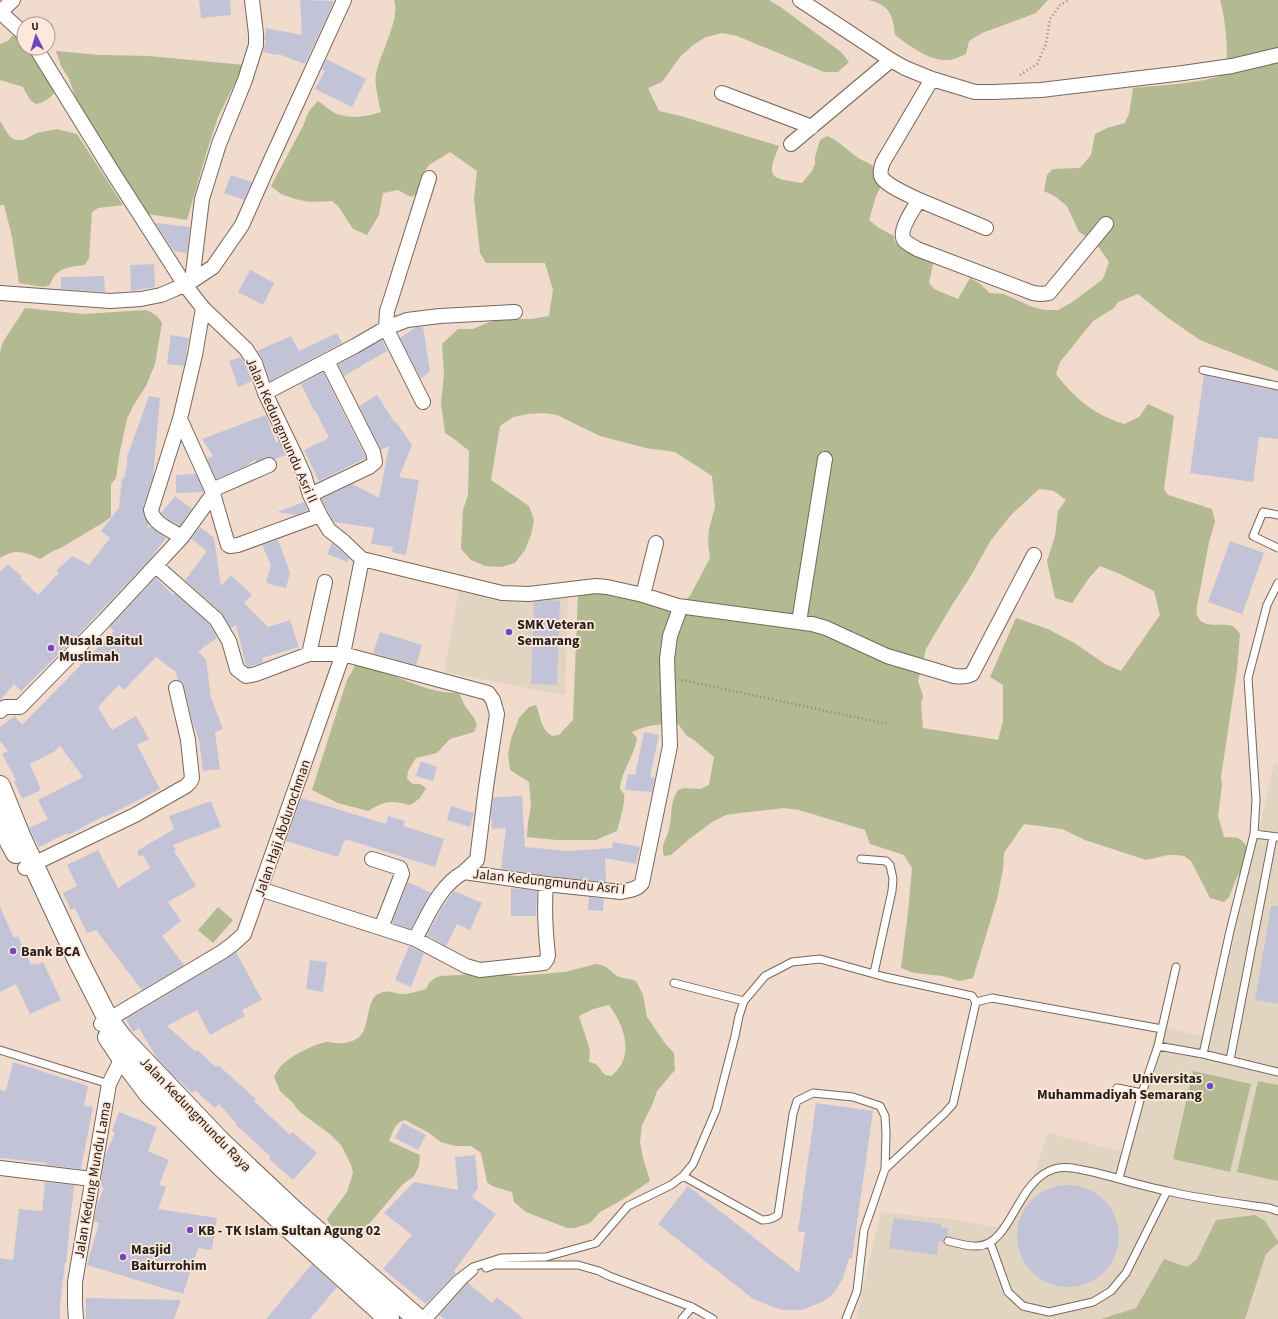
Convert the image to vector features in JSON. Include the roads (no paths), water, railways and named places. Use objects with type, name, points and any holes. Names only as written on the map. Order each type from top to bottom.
[{"type":"main road","points":[[0,786],[8,834]]},
{"type":"main road","name":"Jalan Kedungmundu Raya","points":[[8,834],[29,866],[78,960],[105,1022],[128,1054],[149,1094],[221,1166],[389,1319]]},
{"type":"main road","name":"Jalan Kedungmundu Raya","points":[[128,1054],[293,1210],[418,1319]]},
{"type":"street","points":[[13,0],[0,12],[16,27]]},
{"type":"street","points":[[188,283],[202,199],[220,144],[245,80],[256,45],[252,0]]},
{"type":"street","points":[[0,293],[110,301],[141,299],[161,295],[188,283],[213,267],[242,225],[344,0]]},
{"type":"street","points":[[800,0],[905,68],[932,79],[975,92],[1041,90],[1190,72],[1232,66],[1278,55]]},
{"type":"street","name":"Jalan Kedungmundu Asri II","points":[[41,56],[110,168],[188,283],[203,308],[246,349],[255,363],[265,393],[295,455],[304,475],[310,495],[320,515],[329,530],[362,559]]},
{"type":"street","points":[[791,144],[891,60]]},
{"type":"street","points":[[932,79],[883,162],[880,169],[882,177],[890,184],[919,200],[986,228]]},
{"type":"street","points":[[722,93],[812,127]]},
{"type":"street","points":[[423,402],[386,328],[387,311],[429,178]]},
{"type":"street","points":[[919,200],[909,216],[903,232],[902,237],[905,242],[917,249],[1033,294],[1049,293],[1106,224]]},
{"type":"street","points":[[182,537],[156,521],[152,516],[151,510],[180,418],[203,308]]},
{"type":"street","points":[[265,393],[386,328],[407,320],[440,316],[515,312]]},
{"type":"street","points":[[310,495],[369,467],[375,462],[373,452],[327,361]]},
{"type":"street","points":[[180,418],[212,492],[227,543],[230,546],[238,545],[320,515]]},
{"type":"street","points":[[799,622],[825,459]]},
{"type":"street","points":[[0,711],[5,707],[20,708],[182,537],[212,492],[269,465]]},
{"type":"street","points":[[643,595],[656,543]]},
{"type":"street","points":[[362,559],[502,593],[529,594],[596,586],[607,587],[643,595],[678,606],[812,624],[826,628],[887,656],[954,676],[968,676],[972,674],[1034,555]]},
{"type":"street","name":"Jalan Haji Abdurochman","points":[[105,1022],[233,944],[244,934],[343,654],[362,559]]},
{"type":"street","points":[[156,566],[216,619],[229,642],[237,669],[246,676],[256,674],[309,654],[343,654],[488,693],[493,700],[497,714],[486,787],[480,846],[477,860],[464,872]]},
{"type":"street","points":[[309,654],[325,582]]},
{"type":"street","name":"Jalan Kedungmundu Asri I","points":[[416,939],[435,902],[447,885],[455,877],[464,872],[546,884],[621,892],[639,887],[642,883],[670,746],[667,659],[670,636],[678,614],[678,606]]},
{"type":"street","points":[[29,866],[135,815],[190,782],[192,778],[188,740],[176,688]]},
{"type":"street","points":[[372,859],[402,870],[402,874],[381,928]]},
{"type":"street","points":[[260,889],[416,939],[466,966],[480,970],[544,963],[547,960],[548,955],[544,919],[546,884]]},
{"type":"street","name":"Jalan Kedung Mundu Lama","points":[[76,1319],[75,1282],[109,1084],[128,1054]]},
{"type":"street","points":[[0,1168],[92,1179]]},
{"type":"lane","points":[[1203,370],[1278,386]]},
{"type":"lane","points":[[1278,515],[1264,512],[1253,536],[1278,548]]},
{"type":"lane","points":[[1203,1054],[1228,939],[1254,834],[1256,800],[1248,678],[1267,605],[1278,583]]},
{"type":"lane","points":[[1230,1060],[1276,837],[1254,834]]},
{"type":"lane","points":[[861,859],[886,861],[890,865],[893,879],[889,909],[874,974]]},
{"type":"lane","points":[[418,1319],[457,1278],[473,1266],[501,1258],[546,1257],[596,1243],[628,1206],[671,1185],[683,1176],[693,1164],[716,1110],[744,1001],[765,976],[792,962],[820,959],[874,974],[972,996],[976,1002],[953,1104],[885,1169]]},
{"type":"lane","points":[[1120,1178],[1142,1093],[1158,1046],[1176,967]]},
{"type":"lane","points":[[674,983],[744,1001]]},
{"type":"lane","points":[[976,1002],[992,998],[1162,1029]]},
{"type":"lane","points":[[1158,1046],[1203,1054],[1278,1072]]},
{"type":"lane","points":[[0,1050],[109,1084]]},
{"type":"lane","points":[[1117,1088],[1142,1093]]},
{"type":"lane","points":[[683,1176],[762,1220],[774,1219],[778,1215],[793,1114],[797,1102],[813,1093],[853,1097],[880,1106],[885,1116],[885,1169],[864,1230],[857,1291],[846,1319]]},
{"type":"lane","points":[[948,1241],[978,1246],[990,1242],[1002,1232],[1025,1192],[1040,1175],[1055,1168],[1071,1168],[1120,1178],[1167,1191],[1269,1208],[1278,1211]]},
{"type":"lane","points":[[990,1242],[1008,1292],[1023,1306],[1049,1312],[1093,1302],[1111,1291],[1126,1273],[1167,1191]]},
{"type":"lane","points":[[429,1319],[473,1272],[494,1265],[578,1265],[600,1271],[609,1276],[692,1307],[703,1317],[713,1319]]},
{"type":"lane","points":[[682,1319],[692,1307]]},
{"type":"place","name":"SMK Veteran Semarang","points":[[509,632]]},
{"type":"place","name":"Musala Baitul Muslimah","points":[[51,648]]},
{"type":"place","name":"Bank BCA","points":[[13,951]]},
{"type":"place","name":"Universitas Muhammadiyah Semarang","points":[[1210,1086]]},
{"type":"place","name":"KB - TK Islam Sultan Agung 02","points":[[190,1230]]},
{"type":"place","name":"Masjid Baiturrohim","points":[[123,1257]]}]
